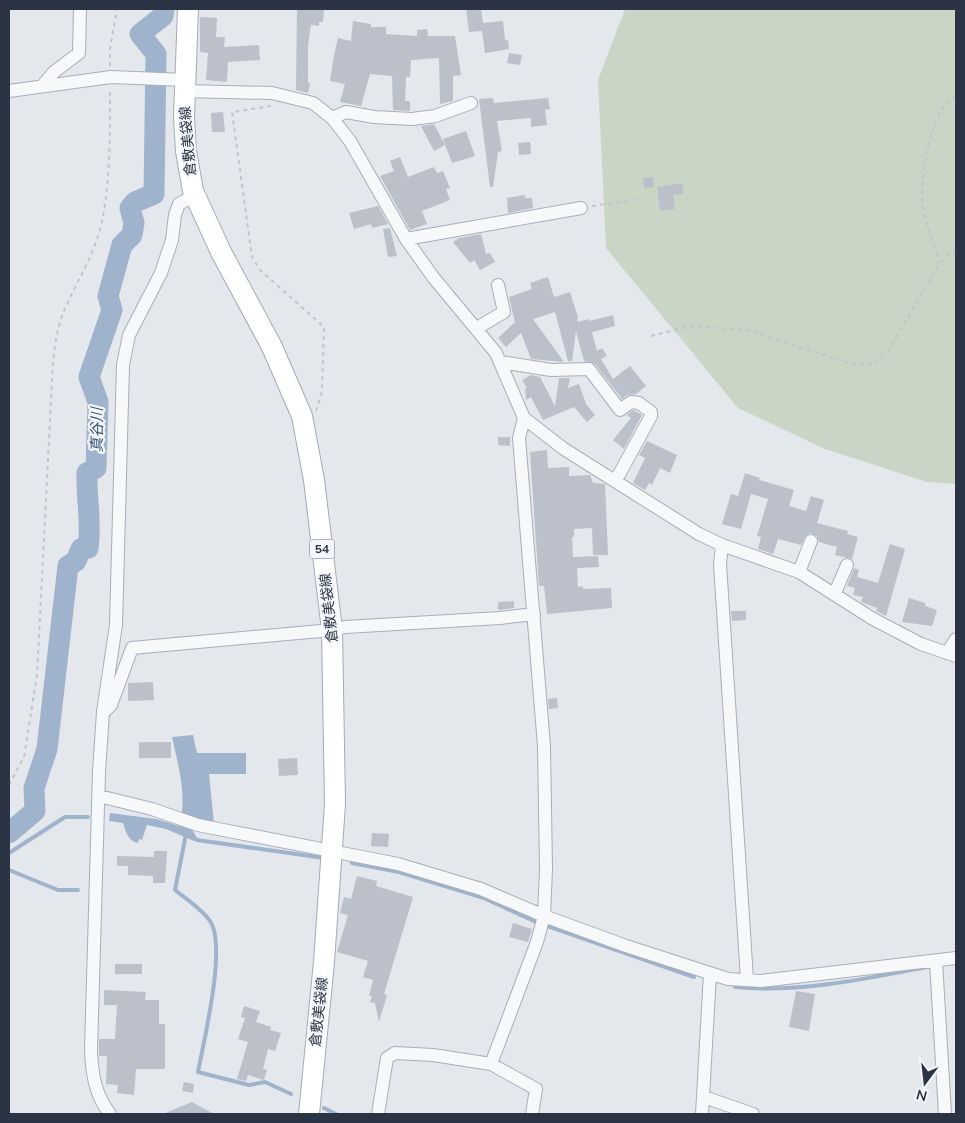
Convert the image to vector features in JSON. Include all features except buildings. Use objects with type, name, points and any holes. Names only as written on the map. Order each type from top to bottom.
[{"type":"main road","name":"倉敷美袋線","points":[[188,9],[180,84],[186,151],[195,195],[221,252],[272,347],[302,416],[314,480],[332,630],[335,804],[325,953],[309,1114]]},
{"type":"street","points":[[43,85],[54,72],[78,53],[80,9]]},
{"type":"street","points":[[9,91],[43,85],[114,78],[272,93],[313,103],[332,118],[350,141],[406,239],[433,277],[477,328],[501,362],[511,392],[524,418],[564,449],[699,534],[722,545],[800,572],[873,619],[921,644],[952,654],[956,639]]},
{"type":"street","points":[[332,118],[346,112],[374,117],[412,119],[435,116],[471,103]]},
{"type":"street","points":[[110,1114],[98,1095],[92,1074],[91,1058],[103,712],[116,625],[125,352],[139,313],[161,274],[172,240],[175,214],[179,204],[195,195]]},
{"type":"street","points":[[406,239],[581,208]]},
{"type":"street","points":[[477,328],[504,312],[498,285]]},
{"type":"street","points":[[501,362],[551,370],[589,369],[620,410],[631,402],[639,403],[651,412],[652,416],[616,480]]},
{"type":"street","points":[[491,1064],[542,921],[546,869],[544,746],[519,438],[524,418]]},
{"type":"street","points":[[800,572],[811,541]]},
{"type":"street","points":[[722,545],[720,564],[747,978]]},
{"type":"street","points":[[835,593],[847,565]]},
{"type":"street","points":[[103,712],[111,706],[132,648],[332,630],[345,627],[500,618],[534,614]]},
{"type":"street","points":[[99,796],[152,809],[198,825],[398,864],[482,889],[542,921],[728,979],[747,978],[762,981],[936,964],[956,958]]},
{"type":"street","points":[[936,964],[945,1114]]},
{"type":"street","points":[[702,1114],[710,974]]},
{"type":"street","points":[[378,1114],[387,1058],[391,1054],[433,1055],[491,1064],[536,1089],[532,1114]]},
{"type":"street","points":[[704,1096],[752,1114]]},
{"type":"path","points":[[9,786],[24,757],[37,676],[53,361],[61,318],[97,239],[102,219],[114,78],[110,49],[118,9]]},
{"type":"path","points":[[939,264],[923,210],[922,191],[928,150],[940,111],[951,98],[956,96]]},
{"type":"path","points":[[294,98],[284,104],[232,112],[252,257],[260,270],[324,327],[320,401],[317,410],[302,416]]},
{"type":"path","points":[[581,208],[641,199]]},
{"type":"path","points":[[651,336],[690,326],[747,330],[851,364],[870,365],[889,350],[939,264],[948,255],[956,252]]},
{"type":"green space","points":[[625,9],[956,9],[956,484],[927,482],[825,449],[738,408],[606,248],[598,80]]},
{"type":"water","points":[[193,735],[197,753],[246,753],[246,774],[209,774],[214,823],[191,828],[197,838],[194,841],[166,829],[147,825],[142,840],[139,839],[138,843],[135,842],[128,836],[123,823],[109,821],[110,813],[156,819],[179,826],[183,804],[179,770],[172,737]]},
{"type":"waterway","name":"真谷川","points":[[9,833],[35,811],[34,788],[47,749],[68,566],[76,561],[81,549],[88,548],[87,473],[96,468],[98,402],[89,377],[112,310],[108,296],[122,245],[132,235],[134,223],[130,208],[135,202],[154,194],[156,54],[140,34],[163,16],[164,9]]},
{"type":"waterway","points":[[9,853],[65,817],[88,817]]},
{"type":"waterway","points":[[186,834],[175,890],[198,908],[210,921],[215,933],[216,951],[213,994],[198,1072],[249,1085],[265,1082],[291,1094]]},
{"type":"waterway","points":[[193,837],[197,840],[324,858]]},
{"type":"waterway","points":[[352,863],[399,872],[484,898],[536,922],[694,977]]},
{"type":"waterway","points":[[9,870],[58,890],[78,890]]},
{"type":"waterway","points":[[735,987],[783,988],[832,984],[927,967]]},
{"type":"waterway","points":[[324,1108],[336,1114]]}]
